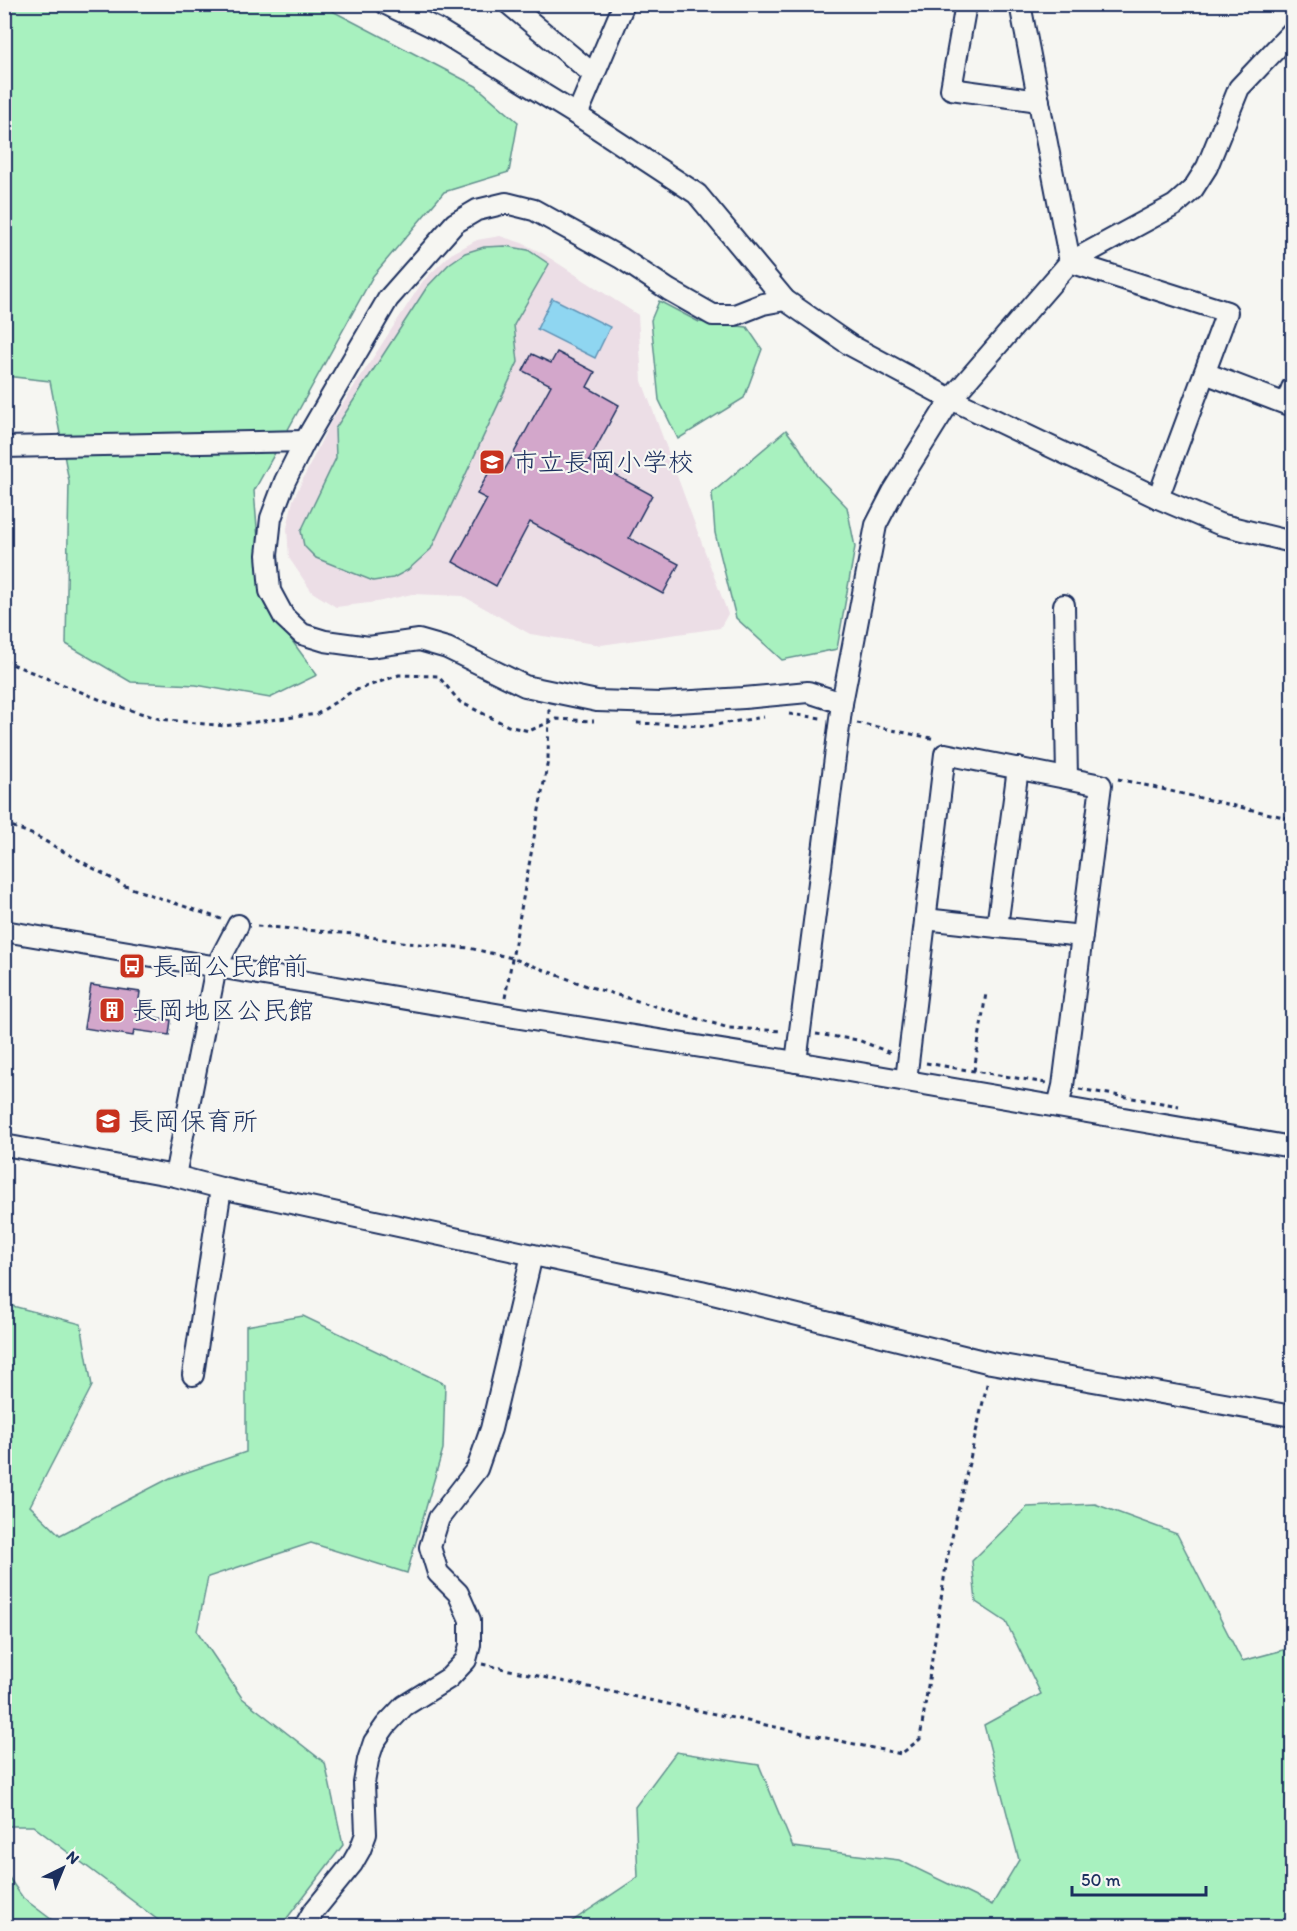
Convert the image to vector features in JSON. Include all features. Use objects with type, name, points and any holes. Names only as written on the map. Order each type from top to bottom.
[{"type":"street","points":[[386,4],[437,29],[578,115],[697,194],[785,300],[850,345],[951,399],[1158,498],[1220,524],[1293,542]]},
{"type":"street","points":[[509,4],[593,74]]},
{"type":"street","points":[[578,115],[593,74],[624,4]]},
{"type":"street","points":[[966,4],[951,89],[1039,101]]},
{"type":"street","points":[[1020,4],[1070,262]]},
{"type":"street","points":[[796,1062],[841,711],[876,525],[893,492],[951,399],[1070,262],[1175,205],[1192,189],[1207,167],[1239,88],[1293,32]]},
{"type":"street","points":[[785,300],[763,304],[735,315],[713,315],[669,290],[621,258],[534,210],[506,203],[477,210],[455,223],[387,298],[305,441],[285,481],[272,518],[267,555],[270,591],[284,617],[303,634],[325,641],[369,646],[419,640],[447,648],[525,686],[551,692],[597,701],[660,703],[808,692],[841,711]]},
{"type":"street","points":[[1070,262],[1227,312],[1158,498]]},
{"type":"street","points":[[1205,372],[1286,404],[1293,388]]},
{"type":"street","points":[[4,447],[305,441]]},
{"type":"street","points":[[1064,605],[1067,778]]},
{"type":"street","points":[[906,1080],[945,754],[1101,785],[1063,1086],[1058,1106]]},
{"type":"street","points":[[997,927],[1018,768]]},
{"type":"street","points":[[925,919],[1082,936]]},
{"type":"street","points":[[175,1176],[216,967],[238,925]]},
{"type":"street","points":[[4,931],[502,1016],[906,1080],[1293,1147]]},
{"type":"street","points":[[4,1145],[175,1176],[221,1188],[701,1291],[991,1363],[1293,1416]]},
{"type":"street","points":[[193,1375],[221,1188]]},
{"type":"street","points":[[305,1926],[313,1912],[352,1864],[366,1834],[364,1783],[374,1742],[404,1706],[449,1678],[466,1660],[470,1645],[470,1620],[459,1593],[438,1573],[430,1547],[438,1518],[477,1469],[491,1429],[532,1255]]},
{"type":"path","points":[[4,661],[111,704],[160,718],[224,726],[317,714],[351,692],[399,675],[438,676],[460,702],[508,726],[529,731],[557,719],[603,721]]},
{"type":"path","points":[[502,1016],[548,760],[551,692]]},
{"type":"path","points":[[784,713],[841,711],[943,741],[945,754]]},
{"type":"path","points":[[627,722],[708,726],[773,715]]},
{"type":"path","points":[[4,823],[36,836],[125,886],[238,925],[353,934],[407,943],[468,948],[512,958],[587,986],[729,1028],[799,1032],[858,1040],[908,1060],[1179,1106]]},
{"type":"path","points":[[974,1071],[986,993]]},
{"type":"path","points":[[466,1660],[901,1754],[920,1739],[947,1559],[991,1363]]},
{"type":"shaded area","name":"市立長岡小学校","points":[[500,236],[542,253],[638,315],[642,381],[728,614],[720,628],[601,645],[530,634],[463,596],[412,594],[377,602],[336,607],[312,592],[289,558],[287,528],[293,500],[329,425],[423,281],[451,254],[477,240]]},
{"type":"green space","points":[[5,5],[321,5],[476,86],[518,122],[509,172],[444,192],[373,276],[254,491],[263,601],[317,675],[270,698],[196,685],[131,682],[66,644],[69,481],[50,381],[5,376]]},
{"type":"green space","points":[[505,246],[528,250],[549,264],[514,325],[518,362],[431,549],[408,570],[393,578],[373,581],[316,558],[304,546],[301,531],[336,458],[335,429],[427,287],[449,264],[465,253],[484,247]]},
{"type":"green space","points":[[659,301],[699,322],[747,327],[762,349],[744,398],[678,439],[659,400],[651,320]]},
{"type":"green space","points":[[786,430],[816,475],[847,507],[855,547],[837,649],[782,660],[736,618],[715,533],[712,493]]},
{"type":"green space","points":[[5,1304],[81,1324],[92,1386],[30,1506],[60,1535],[170,1478],[246,1452],[246,1326],[303,1316],[445,1384],[443,1449],[407,1573],[311,1543],[208,1577],[197,1631],[242,1698],[325,1763],[343,1845],[281,1926],[166,1926],[33,1826],[5,1826]]},
{"type":"green space","points":[[1095,1504],[1177,1534],[1242,1661],[1287,1649],[1292,1639],[1292,1926],[565,1926],[638,1877],[635,1807],[676,1752],[759,1765],[793,1847],[899,1860],[992,1905],[1019,1860],[984,1725],[1041,1694],[1006,1622],[976,1602],[972,1561],[1027,1507]]},
{"type":"green space","points":[[5,1872],[23,1898],[60,1926],[5,1926]]},
{"type":"water","points":[[552,298],[610,327],[595,358],[537,329]]},
{"type":"building","points":[[557,352],[595,372],[587,387],[619,405],[589,461],[652,495],[629,538],[679,564],[663,594],[530,522],[496,586],[453,562],[487,499],[477,494],[493,465],[504,471],[551,385],[523,371],[532,354],[551,363]]},
{"type":"building","name":"長岡地区公民館","points":[[91,985],[140,992],[137,1014],[171,1020],[169,1035],[134,1030],[133,1036],[84,1028]]},
{"type":"place","name":"市立長岡小学校","points":[[492,462]]},
{"type":"place","name":"長岡公民館前","points":[[132,966]]},
{"type":"place","name":"長岡地区公民館","points":[[112,1010]]},
{"type":"place","name":"長岡保育所","points":[[108,1121]]}]
